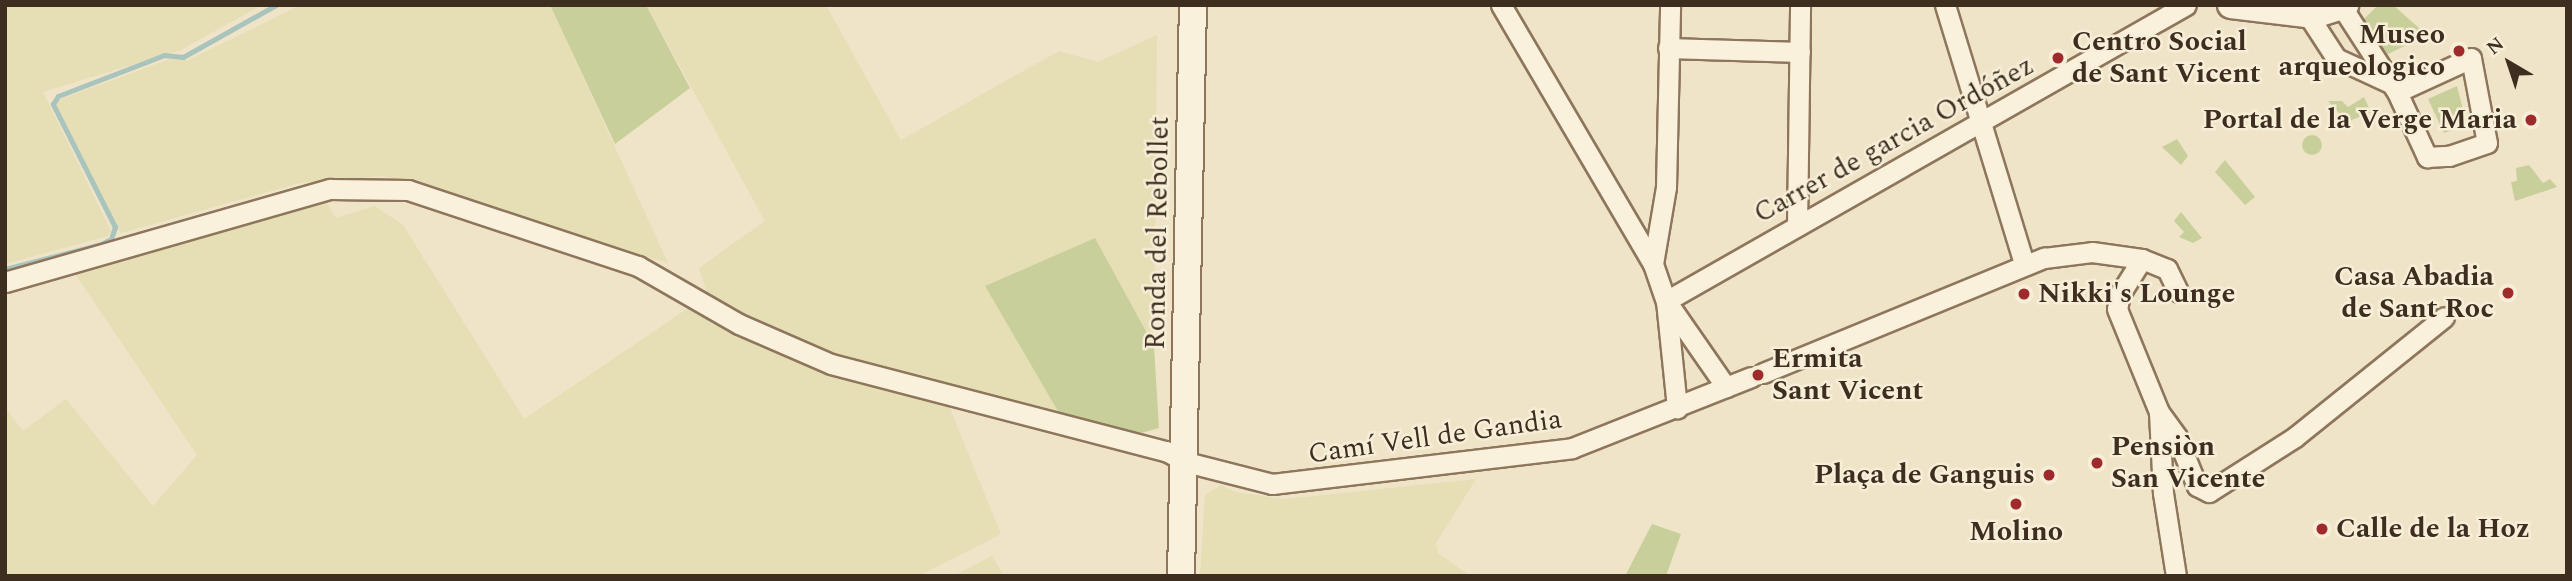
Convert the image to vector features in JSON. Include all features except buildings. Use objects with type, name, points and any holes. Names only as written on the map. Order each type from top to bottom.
[{"type":"street","name":"Ronda del Rebollet","points":[[1181,576],[1186,462],[1192,5]]},
{"type":"street","points":[[1501,5],[1653,264],[1666,302],[1676,408]]},
{"type":"street","points":[[1653,264],[1666,187],[1670,5]]},
{"type":"street","points":[[1797,226],[1800,5]]},
{"type":"street","points":[[1945,5],[2024,264]]},
{"type":"street","name":"Carrer de garcia Ordóñez","points":[[1666,302],[2186,5]]},
{"type":"street","points":[[2231,5],[2308,15],[2347,13]]},
{"type":"street","points":[[2308,15],[2341,62],[2393,87],[2471,58],[2487,143],[2449,156],[2427,157],[2393,87],[2347,13]]},
{"type":"street","points":[[2331,51],[2347,13]]},
{"type":"street","points":[[1668,48],[1800,52]]},
{"type":"street","name":"Camí Vell de Gandia","points":[[5,282],[330,189],[408,190],[638,266],[739,324],[831,365],[1166,451],[1186,462],[1250,480],[1294,485],[1540,455],[1605,437],[1920,312],[2024,264],[2083,252],[2141,258]]},
{"type":"street","points":[[2178,292],[2168,269],[2141,258],[2120,294],[2117,309],[2159,412],[2176,437],[2197,486],[2209,492],[2284,444],[2444,317]]},
{"type":"street","points":[[1666,302],[1726,387]]},
{"type":"street","points":[[2159,412],[2163,493],[2176,576]]},
{"type":"shaded area","points":[[5,5],[262,5],[181,50],[43,92],[111,231],[108,236],[5,264]]},
{"type":"shaded area","points":[[301,5],[550,5],[668,263],[384,176],[300,183],[121,233],[56,106],[58,100],[170,59],[188,60]]},
{"type":"shaded area","points":[[646,5],[826,5],[901,140],[1059,51],[1098,62],[1157,35],[1154,346],[1095,238],[985,286],[1059,413],[1051,415],[853,360],[753,323],[708,296],[699,268],[765,221]]},
{"type":"shaded area","points":[[325,200],[336,218],[375,206],[403,225],[524,419],[693,305],[725,327],[827,370],[947,401],[1001,534],[919,576],[5,576],[5,407],[23,431],[66,399],[153,506],[197,455],[76,275]]},
{"type":"shaded area","points":[[1476,479],[1436,543],[1438,553],[1470,576],[1200,576],[1205,495],[1221,485],[1235,492],[1285,499]]},
{"type":"shaded area","points":[[992,556],[1004,576],[953,576]]},
{"type":"green space","points":[[550,5],[646,5],[690,88],[615,144]]},
{"type":"green space","points":[[2378,5],[2393,5],[2427,35],[2382,57],[2362,21]]},
{"type":"green space","points":[[2457,86],[2467,125],[2444,133],[2428,99]]},
{"type":"green space","points":[[2364,97],[2371,112],[2347,122],[2328,101],[2342,101],[2348,107]]},
{"type":"green space","points":[[2312,135],[2319,138],[2322,145],[2319,152],[2312,155],[2305,152],[2302,145],[2305,138]]},
{"type":"green space","points":[[2177,139],[2188,156],[2181,165],[2162,147]]},
{"type":"green space","points":[[2225,160],[2255,197],[2245,205],[2215,172]]},
{"type":"green space","points":[[2529,165],[2543,183],[2550,179],[2557,187],[2515,201],[2511,182],[2517,181],[2516,168]]},
{"type":"green space","points":[[2181,212],[2202,238],[2193,243],[2179,237],[2184,232],[2174,221]]},
{"type":"green space","points":[[1095,238],[1154,346],[1159,428],[1127,437],[1059,413],[985,286]]},
{"type":"green space","points":[[1652,524],[1681,534],[1666,576],[1625,576]]},
{"type":"waterway","points":[[5,269],[101,244],[111,239],[115,227],[53,104],[58,96],[164,55],[183,57],[276,5]]},
{"type":"place","name":"Museo arqueologico","points":[[2459,51]]},
{"type":"place","name":"Centro Social de Sant Vicent","points":[[2058,58]]},
{"type":"place","name":"Portal de la Verge Maria","points":[[2531,120]]},
{"type":"place","name":"Casa Abadia de Sant Roc","points":[[2508,293]]},
{"type":"place","name":"Nikki's Lounge","points":[[2024,294]]},
{"type":"place","name":"Ermita Sant Vicent","points":[[1758,375]]},
{"type":"place","name":"Pensiòn San Vicente","points":[[2097,463]]},
{"type":"place","name":"Plaça de Ganguis","points":[[2049,475]]},
{"type":"place","name":"Molino","points":[[2016,504]]},
{"type":"place","name":"Calle de la Hoz","points":[[2322,529]]}]
